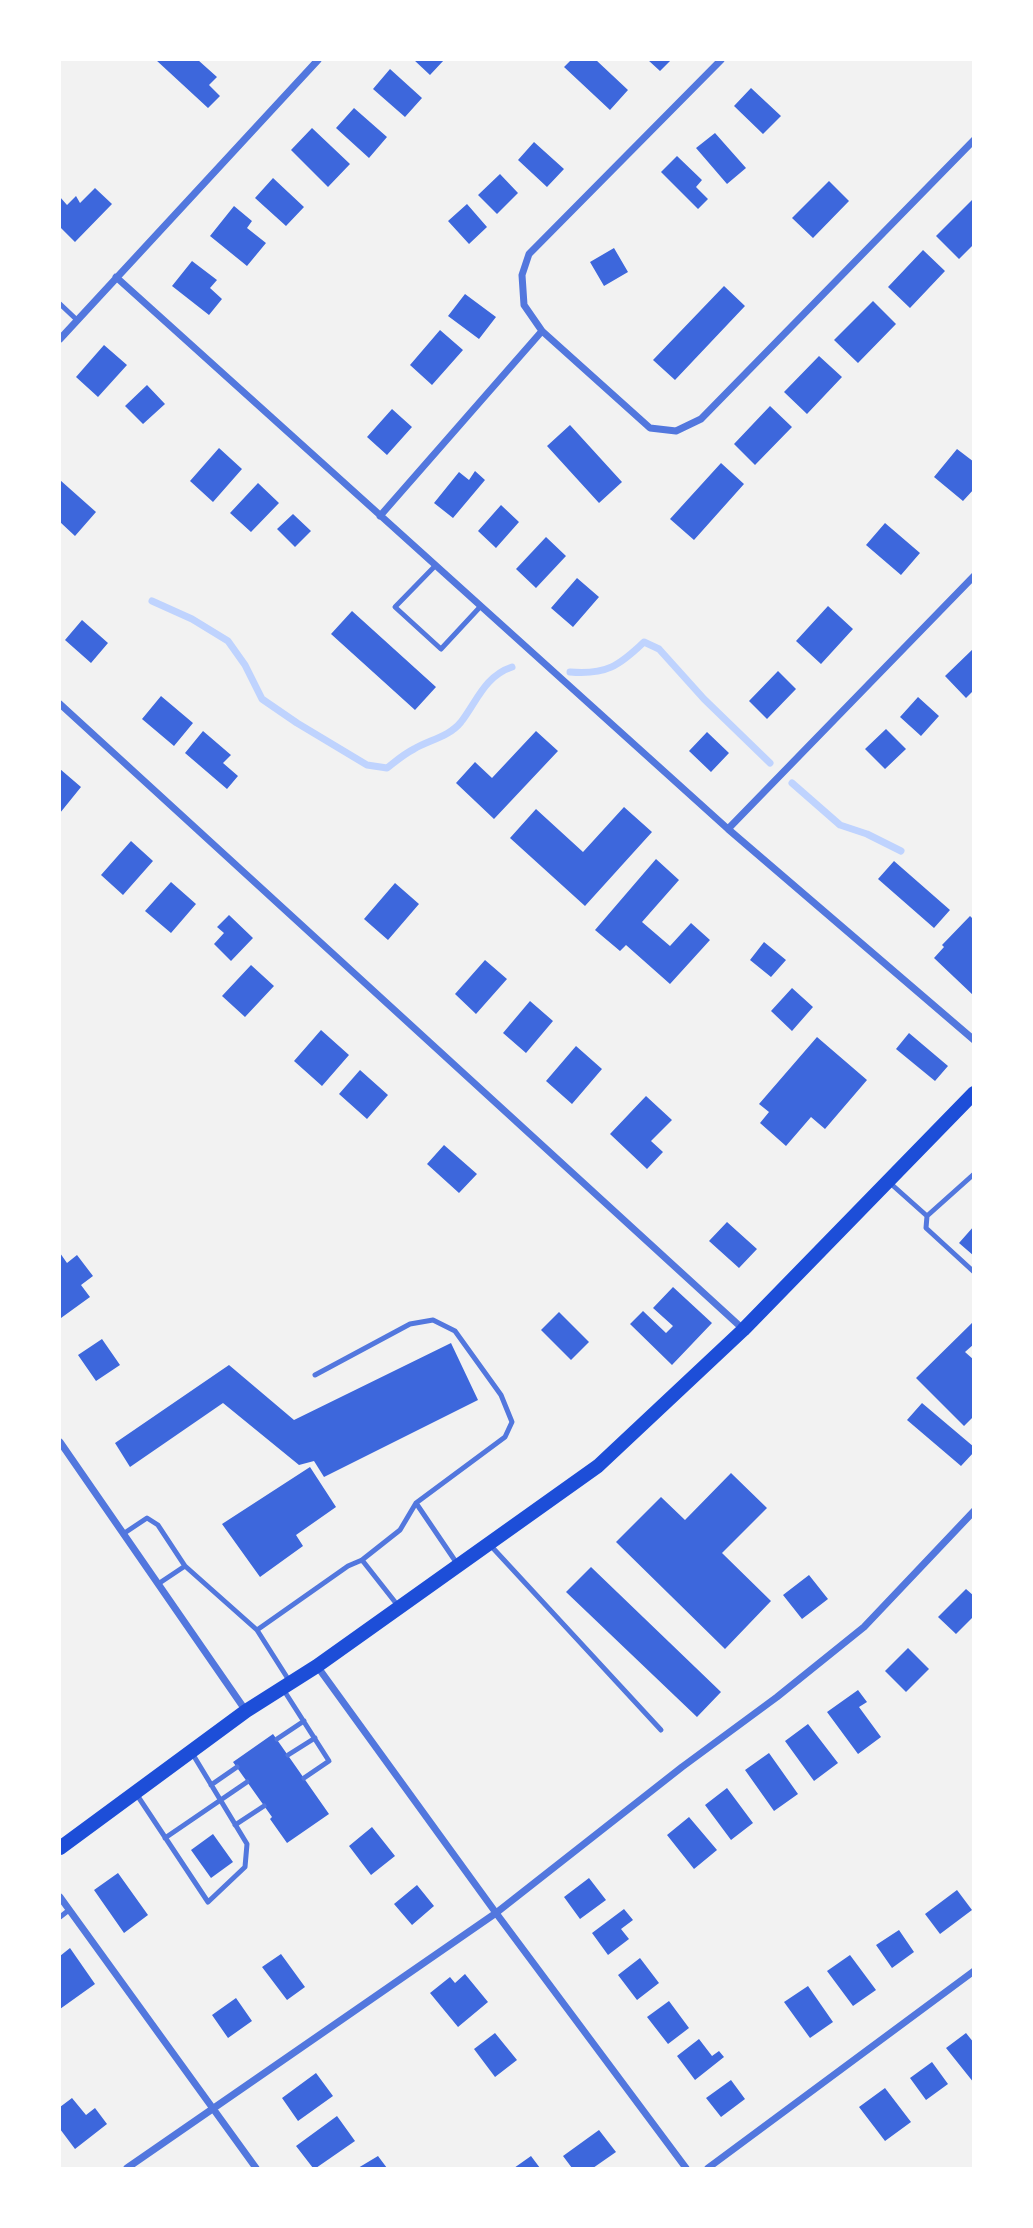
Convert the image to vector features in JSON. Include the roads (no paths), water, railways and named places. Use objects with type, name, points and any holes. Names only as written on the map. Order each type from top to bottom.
[{"type":"main road","points":[[60,1848],[246,1711],[317,1666],[598,1466],[743,1330],[974,1093]]},
{"type":"street","points":[[60,339],[318,60]]},
{"type":"street","points":[[721,60],[529,254],[522,275],[524,305],[542,331],[650,428],[676,431],[701,419],[974,140]]},
{"type":"street","points":[[116,277],[728,829],[974,1040]]},
{"type":"street","points":[[380,516],[542,331]]},
{"type":"street","points":[[728,829],[974,576]]},
{"type":"street","points":[[60,704],[743,1330]]},
{"type":"street","points":[[60,1441],[246,1711]]},
{"type":"street","points":[[127,2168],[496,1913],[682,1767],[777,1697],[864,1627],[974,1511]]},
{"type":"street","points":[[317,1666],[686,2168]]},
{"type":"street","points":[[60,1897],[256,2168]]},
{"type":"street","points":[[708,2168],[974,1971]]},
{"type":"lane","points":[[60,304],[77,320]]},
{"type":"lane","points":[[435,566],[395,607],[441,649],[481,607]]},
{"type":"lane","points":[[974,1174],[927,1216],[926,1228],[974,1272]]},
{"type":"lane","points":[[888,1181],[927,1216]]},
{"type":"lane","points":[[257,1630],[348,1566],[362,1560],[401,1530],[416,1503],[505,1437],[512,1422],[501,1395],[455,1331],[433,1320],[410,1324],[315,1375]]},
{"type":"lane","points":[[416,1503],[458,1565]]},
{"type":"lane","points":[[123,1534],[147,1518],[158,1525],[185,1566],[257,1630],[304,1721],[329,1761],[304,1778]]},
{"type":"lane","points":[[489,1543],[661,1730]]},
{"type":"lane","points":[[362,1560],[399,1607]]},
{"type":"lane","points":[[158,1584],[185,1566]]},
{"type":"lane","points":[[277,1739],[304,1721]]},
{"type":"lane","points":[[288,1755],[315,1738]]},
{"type":"lane","points":[[135,1793],[208,1902],[245,1867],[247,1843],[191,1752]]},
{"type":"lane","points":[[211,1784],[237,1767]]},
{"type":"lane","points":[[165,1838],[247,1782]]},
{"type":"lane","points":[[235,1825],[264,1806]]},
{"type":"lane","points":[[60,1917],[69,1910]]},
{"type":"waterway","points":[[152,601],[192,619],[228,641],[245,665],[262,699],[367,765],[387,768],[410,751],[451,731],[461,722],[488,683],[512,667]]},
{"type":"waterway","points":[[570,672],[593,672],[611,667],[644,642],[659,649],[704,699],[770,763]]},
{"type":"waterway","points":[[792,783],[840,825],[867,834],[901,851]]}]
